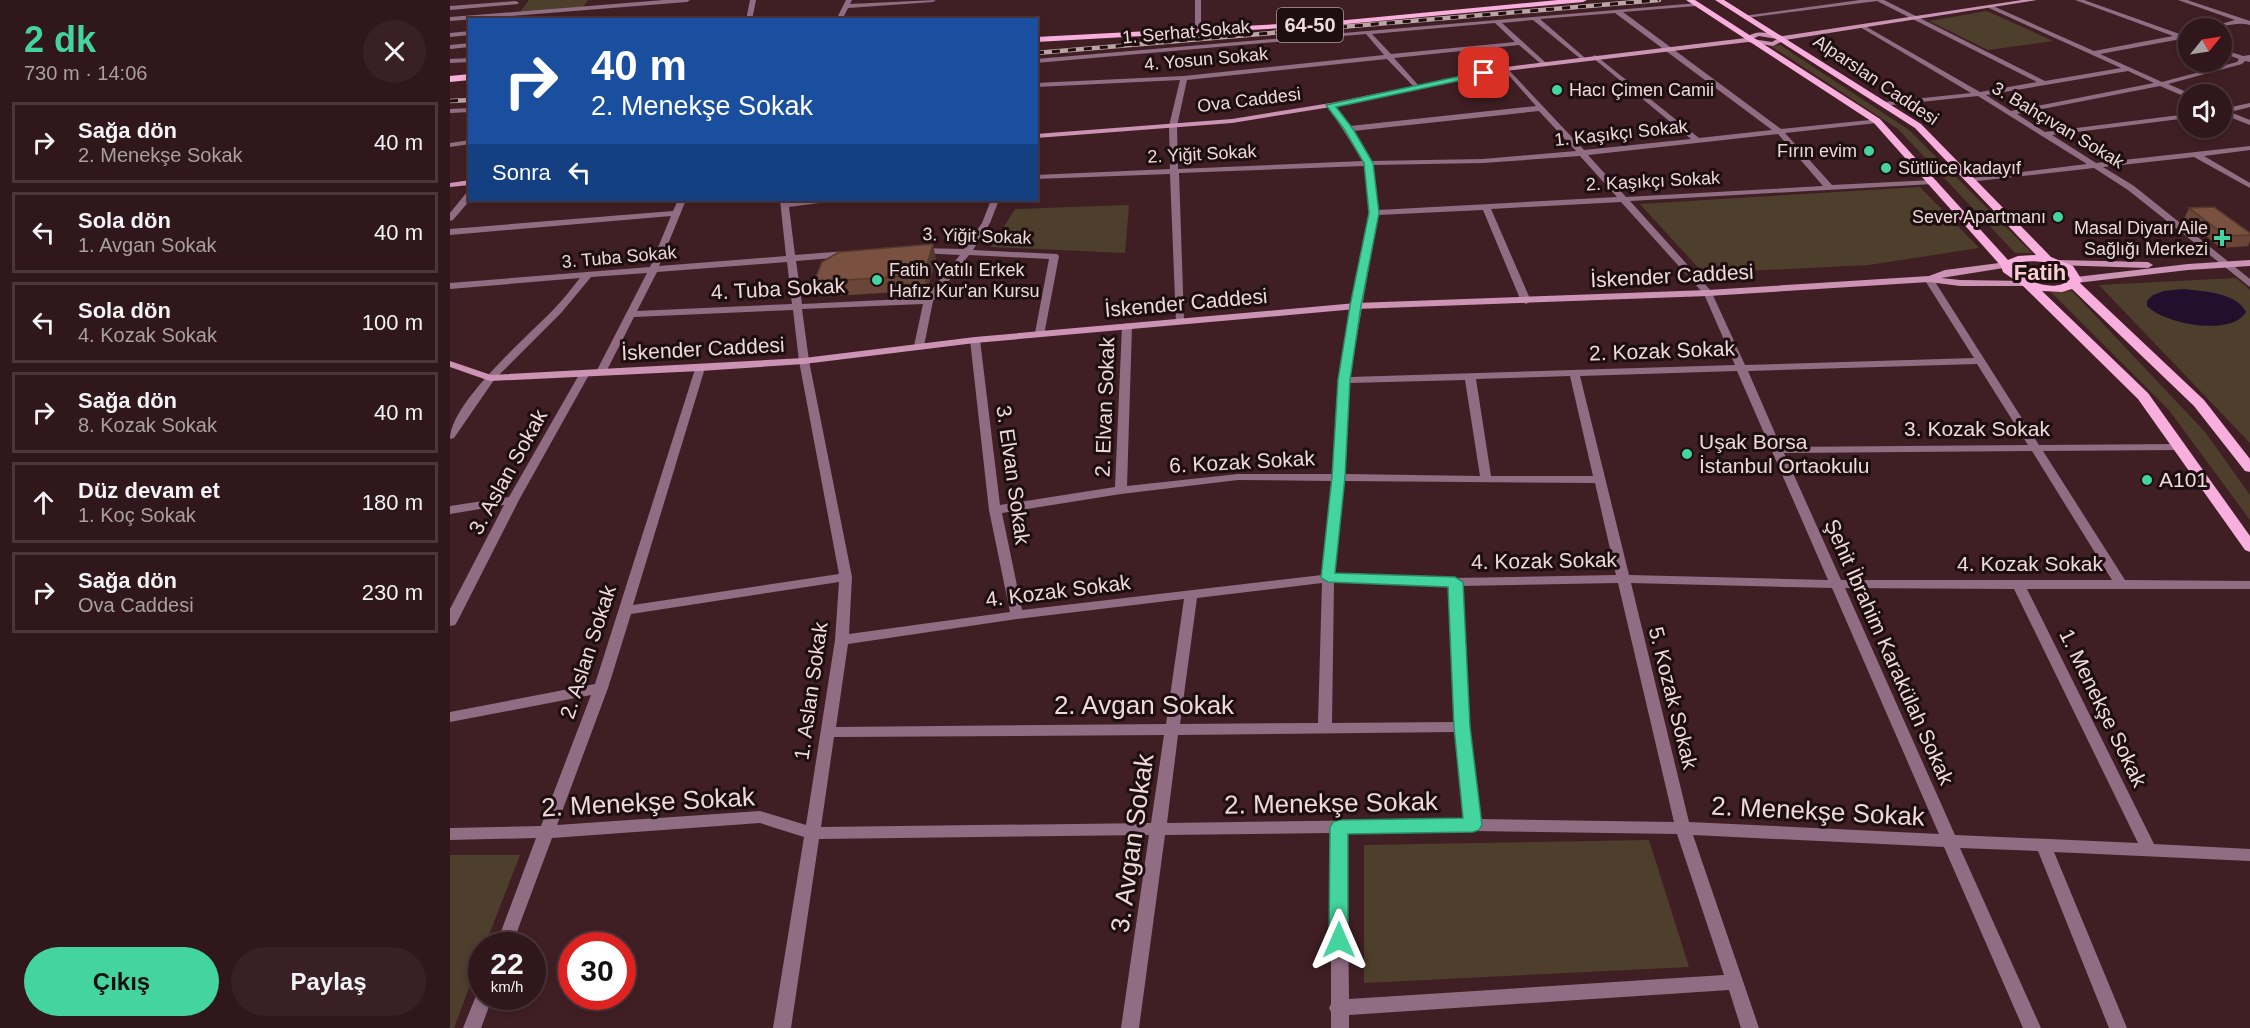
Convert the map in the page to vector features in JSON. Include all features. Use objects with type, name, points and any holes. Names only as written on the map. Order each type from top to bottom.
[{"type":"main road","name":"64-50","points":[[1038,34],[1327,18],[1506,0]]},
{"type":"main road","name":"64-50","points":[[1038,40],[1336,23],[1583,0]]},
{"type":"main road","name":"Alparslan Caddesi","points":[[1719,0],[1783,38],[1917,126],[2052,261],[2072,271],[2075,282],[2199,404],[2250,468]]},
{"type":"main road","name":"Alparslan Caddesi","points":[[1693,2],[1877,121],[2007,265],[2011,275],[2028,284],[2143,396],[2250,547]]},
{"type":"main road","points":[[450,79],[468,78]]},
{"type":"main road","points":[[450,87],[468,86]]},
{"type":"main road","points":[[2007,265],[2018,259],[2052,261]]},
{"type":"main road","points":[[2028,284],[2061,288],[2075,282]]},
{"type":"street","points":[[586,12],[594,0]]},
{"type":"street","points":[[478,18],[586,12],[687,0]]},
{"type":"street","points":[[749,18],[753,0]]},
{"type":"street","points":[[840,18],[847,3],[933,0]]},
{"type":"street","points":[[1198,0],[1198,25]]},
{"type":"street","points":[[1746,16],[1877,0],[2046,84]]},
{"type":"street","points":[[1995,0],[2006,5]]},
{"type":"street","name":"Ova Caddesi","points":[[1038,136],[1232,121],[1330,105],[1415,86],[1543,63],[1749,40],[1773,44],[1783,38],[2034,0]]},
{"type":"street","points":[[2078,0],[2178,34]]},
{"type":"street","points":[[2181,0],[2250,23]]},
{"type":"street","points":[[507,17],[517,2]]},
{"type":"street","points":[[450,8],[517,2]]},
{"type":"street","name":"1. Serhat Sokak","points":[[1038,61],[1617,11],[1693,2]]},
{"type":"street","points":[[1991,7],[2178,91]]},
{"type":"street","points":[[1617,11],[1780,132],[1830,188]]},
{"type":"street","points":[[450,19],[468,18]]},
{"type":"street","points":[[1534,18],[1582,58]]},
{"type":"street","points":[[2232,22],[2250,19]]},
{"type":"street","points":[[1496,21],[1543,63]]},
{"type":"street","name":"3. Bahçıvan Sokak","points":[[1863,27],[2096,164],[2131,188],[2250,284]]},
{"type":"street","points":[[450,35],[468,33]]},
{"type":"street","points":[[1368,33],[1415,86]]},
{"type":"street","points":[[2094,53],[2178,38]]},
{"type":"street","name":"4. Yosun Sokak","points":[[1038,85],[1184,78],[1520,43]]},
{"type":"street","points":[[450,47],[468,45]]},
{"type":"street","points":[[2232,54],[2248,59]]},
{"type":"street","points":[[1595,57],[1698,141]]},
{"type":"street","points":[[2010,113],[2111,97],[2248,59]]},
{"type":"street","points":[[450,61],[468,60]]},
{"type":"street","name":"Şehit İbrahim Karakülah Sokak","points":[[1506,69],[1708,293],[2032,1028]]},
{"type":"street","points":[[1885,104],[1979,94],[2130,69]]},
{"type":"street","points":[[1179,321],[1173,126],[1184,78]]},
{"type":"street","points":[[1326,728],[1328,578],[1339,477],[1344,380],[1374,213],[1368,163],[1348,129],[1330,105]]},
{"type":"street","points":[[2232,109],[2250,105]]},
{"type":"street","points":[[1348,129],[1542,108]]},
{"type":"street","points":[[450,111],[468,110]]},
{"type":"street","points":[[2232,115],[2250,123]]},
{"type":"street","points":[[2045,134],[2178,117]]},
{"type":"street","name":"1. Kaşıkçı Sokak","points":[[1368,163],[1483,161],[1582,153],[1877,121]]},
{"type":"street","points":[[450,145],[468,142]]},
{"type":"street","points":[[1971,180],[2250,148]]},
{"type":"street","points":[[2194,154],[2250,186]]},
{"type":"street","name":"2. Yiğit Sokak","points":[[1038,177],[1368,163]]},
{"type":"street","points":[[450,185],[468,182]]},
{"type":"street","name":"2. Kaşıkçı Sokak","points":[[1374,213],[1933,182]]},
{"type":"street","points":[[450,191],[468,188]]},
{"type":"street","points":[[450,218],[468,196]]},
{"type":"street","points":[[601,372],[653,270],[682,201]]},
{"type":"street","points":[[785,202],[802,201]]},
{"type":"street","points":[[919,346],[928,301],[986,223],[995,201]]},
{"type":"street","name":"1. Aslan Sokak","points":[[783,1028],[842,640],[846,577],[804,361],[785,202]]},
{"type":"street","points":[[1486,207],[1526,301]]},
{"type":"street","points":[[450,232],[677,213]]},
{"type":"street","name":"3. Yiğit Sokak","points":[[902,250],[968,250],[1054,256],[1040,333]]},
{"type":"street","points":[[792,259],[858,253]]},
{"type":"street","name":"3. Tuba Sokak","points":[[450,286],[792,259]]},
{"type":"street","points":[[2052,261],[2188,267]]},
{"type":"street","points":[[2075,282],[2188,267],[2250,263]]},
{"type":"street","points":[[1929,279],[1945,273],[2007,265]]},
{"type":"street","points":[[450,436],[490,378],[558,311],[587,276]]},
{"type":"street","points":[[1929,279],[1960,283],[2028,284]]},
{"type":"street","points":[[1929,279],[2120,583]]},
{"type":"street","name":"İskender Caddesi","points":[[450,364],[490,378],[700,368],[804,361],[1040,333],[1356,306],[1708,293],[1929,279]]},
{"type":"street","name":"4. Tuba Sokak","points":[[631,314],[928,301]]},
{"type":"street","name":"2. Elvan Sokak","points":[[1121,490],[1127,326]]},
{"type":"street","name":"3. Elvan Sokak","points":[[975,340],[995,510],[1017,615]]},
{"type":"street","name":"2. Kozak Sokak","points":[[1344,380],[1980,361]]},
{"type":"street","name":"2. Aslan Sokak","points":[[509,932],[601,688],[700,368]]},
{"type":"street","name":"3. Aslan Sokak","points":[[450,622],[513,500],[585,373]]},
{"type":"street","name":"5. Kozak Sokak","points":[[1574,373],[1683,828],[1750,1028]]},
{"type":"street","points":[[1470,376],[1486,479]]},
{"type":"street","name":"3. Kozak Sokak","points":[[1777,450],[2177,447]]},
{"type":"street","name":"6. Kozak Sokak","points":[[995,510],[1121,490],[1238,477],[1600,480]]},
{"type":"street","points":[[450,510],[513,500]]},
{"type":"street","points":[[626,610],[846,577]]},
{"type":"street","name":"4. Kozak Sokak","points":[[842,640],[1017,615],[1328,578],[1455,582],[1622,579],[1837,584],[2250,585]]},
{"type":"street","points":[[1455,582],[1462,727],[1473,825]]},
{"type":"street","name":"1. Menekşe Sokak","points":[[2018,584],[2150,851]]},
{"type":"street","name":"3. Avgan Sokak","points":[[1130,1028],[1191,594]]},
{"type":"street","points":[[450,717],[601,688]]},
{"type":"street","name":"2. Avgan Sokak","points":[[827,732],[1462,727]]},
{"type":"street","name":"2. Menekşe Sokak","points":[[450,834],[547,832],[760,817],[811,833],[1473,825],[1683,828],[2044,847],[2250,855]]},
{"type":"street","points":[[1339,827],[1338,1008],[1340,1028]]},
{"type":"street","points":[[2044,847],[2118,1028]]},
{"type":"street","points":[[1338,1008],[1735,982]]},
{"type":"street","points":[[472,1028],[479,1010]]},
{"type":"shaded area","points":[[529,0],[588,0],[582,8],[520,12]]},
{"type":"shaded area","points":[[1987,11],[2053,41],[1988,50],[1929,21]]},
{"type":"shaded area","points":[[1780,45],[1909,130],[2032,253],[2015,253],[1898,129],[1771,46]]},
{"type":"shaded area","points":[[1920,187],[1979,248],[1869,265],[1703,273],[1640,204]]},
{"type":"shaded area","points":[[1129,205],[1125,253],[991,247],[1015,209]]},
{"type":"shaded area","points":[[2236,278],[2250,290],[2250,443],[2099,285]]},
{"type":"shaded area","points":[[2182,289],[2227,296],[2241,305],[2246,312],[2238,320],[2213,326],[2168,318],[2147,306],[2147,301],[2153,295]]},
{"type":"shaded area","points":[[2072,291],[2205,432],[2250,495],[2250,520],[2169,410],[2051,292]]},
{"type":"shaded area","points":[[1649,840],[1689,967],[1364,983],[1364,845]]},
{"type":"shaded area","points":[[450,855],[520,855],[490,932],[468,932],[468,990],[454,1028],[450,1028]]},
{"type":"building","points":[[2214,207],[2250,235],[2226,236],[2189,208]]},
{"type":"building","points":[[933,244],[924,275],[814,282],[822,262],[839,252]]},
{"type":"railway","points":[[1038,53],[1659,0]]},
{"type":"railway","points":[[450,101],[468,100]]},
{"type":"place","name":"Hacı Çimen Camii","points":[[1557,90]]},
{"type":"place","name":"Fırın evim","points":[[1869,151]]},
{"type":"place","name":"Sütlüce kadayıf","points":[[1886,168]]},
{"type":"place","name":"Sever Apartmanı","points":[[2058,217]]},
{"type":"place","name":"Masal Diyarı Aile Sağlığı Merkezi","points":[[2222,238]]},
{"type":"place","name":"Fatih Yatılı Erkek Hafız Kur'an Kursu","points":[[877,280]]},
{"type":"place","name":"Uşak Borsa İstanbul Ortaokulu","points":[[1687,454]]},
{"type":"place","name":"A101","points":[[2147,480]]},
{"type":"district","name":"Fatih","points":[[2040,272]]},
{"type":"route","points":[[1339,940],[1339,827],[1473,825],[1462,727],[1455,582],[1328,578],[1339,477],[1344,380],[1374,213],[1368,163],[1348,129],[1330,105],[1484,73]]}]
